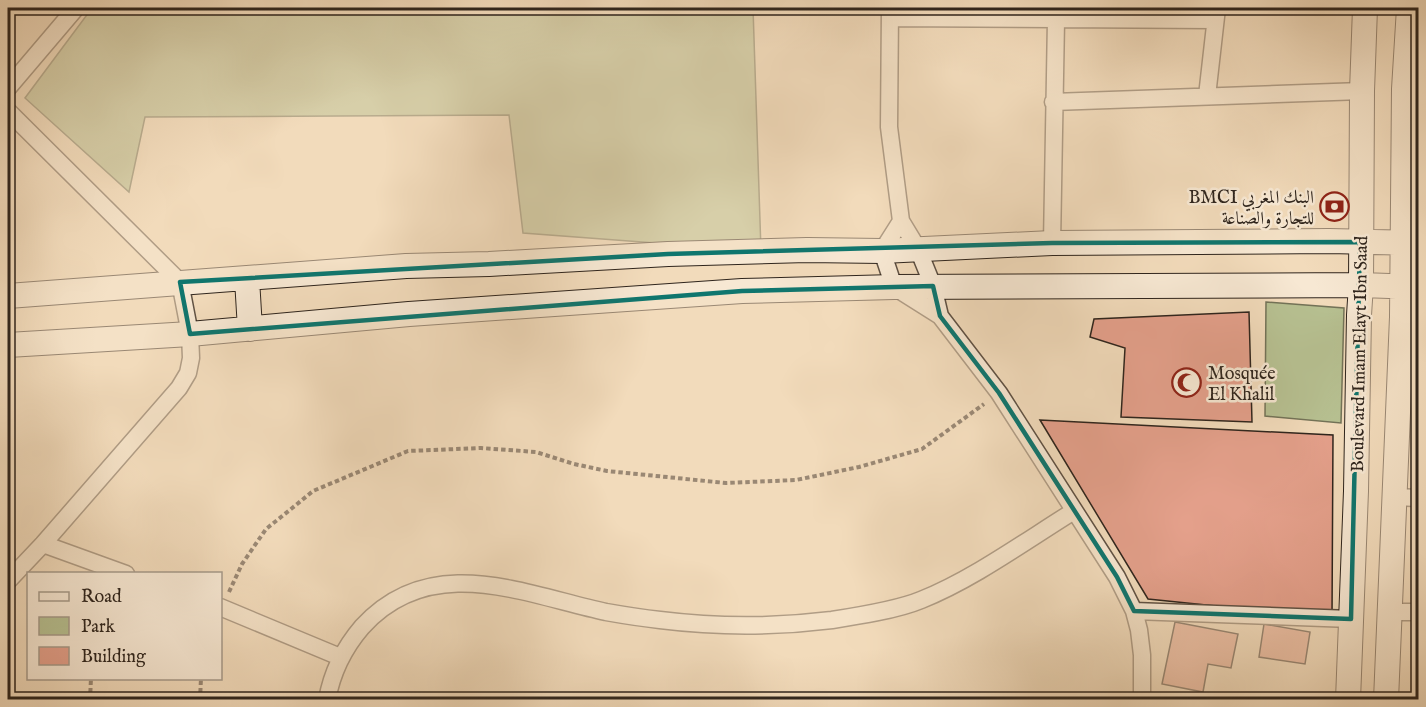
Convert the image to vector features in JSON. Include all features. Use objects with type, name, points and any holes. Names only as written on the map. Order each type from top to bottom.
[{"type":"street","points":[[8,88],[76,8]]},
{"type":"street","name":"Boulevard Imam Elayt Ibn Saad","points":[[1347,699],[1356,491],[1365,8]]},
{"type":"street","points":[[1386,699],[1390,612],[1407,497],[1411,165],[1404,89],[1409,8]]},
{"type":"street","points":[[940,316],[933,286],[918,249],[901,221],[889,127],[890,13],[1056,20],[1216,14],[1207,96]]},
{"type":"street","points":[[1052,243],[1056,20]]},
{"type":"street","points":[[1053,102],[1362,91]]},
{"type":"street","points":[[8,111],[180,282],[190,334],[191,358],[189,373],[179,388],[8,581]]},
{"type":"street","points":[[882,251],[901,221]]},
{"type":"street","points":[[8,296],[406,266],[668,254],[807,250],[882,251],[1052,243],[1411,243]]},
{"type":"street","points":[[882,251],[894,287],[940,316],[999,393],[1117,577],[1134,611],[1139,630],[1142,655],[1142,699]]},
{"type":"street","points":[[247,279],[250,329]]},
{"type":"street","points":[[8,345],[190,334],[432,313],[742,291],[933,286],[1361,285],[1410,288]]},
{"type":"street","points":[[327,699],[340,657],[357,633],[373,616],[412,593],[441,585],[467,583],[497,585],[606,612],[661,620],[723,625],[832,620],[920,601],[1074,511]]},
{"type":"street","points":[[43,544],[123,572]]},
{"type":"street","points":[[222,608],[340,657]]},
{"type":"street","points":[[1134,611],[1350,619]]},
{"type":"street","points":[[1390,612],[1419,612]]},
{"type":"path","points":[[222,606],[242,564],[266,530],[313,491],[408,450],[481,448],[536,452],[574,464],[618,472],[726,483],[796,480],[859,468],[922,449],[999,393]]},
{"type":"path","points":[[90,699],[91,680]]},
{"type":"path","points":[[200,699],[201,680]]},
{"type":"highlighted area","points":[[1360,242],[1351,619],[1134,611],[1117,577],[999,393],[940,316],[933,286],[742,291],[190,334],[180,282],[668,254],[1052,243]]},
{"type":"green space","points":[[92,8],[753,8],[761,251],[523,233],[509,115],[145,117],[129,192],[25,98]]},
{"type":"green space","points":[[1266,302],[1344,308],[1341,423],[1265,416]]},
{"type":"building","name":"Mosquée El Khalil","points":[[1249,312],[1252,422],[1121,417],[1125,348],[1090,337],[1094,319]]},
{"type":"building","points":[[1040,420],[1333,435],[1332,618],[1148,599]]},
{"type":"building","points":[[1175,622],[1238,634],[1231,668],[1208,664],[1203,692],[1162,684]]},
{"type":"building","points":[[1264,624],[1310,632],[1305,664],[1259,657]]},
{"type":"place","name":"BMCI البنك المغربي للتجارة والصناعة","points":[[1335,207]]},
{"type":"place","name":"Mosquée El Khalil","points":[[1187,383]]}]
